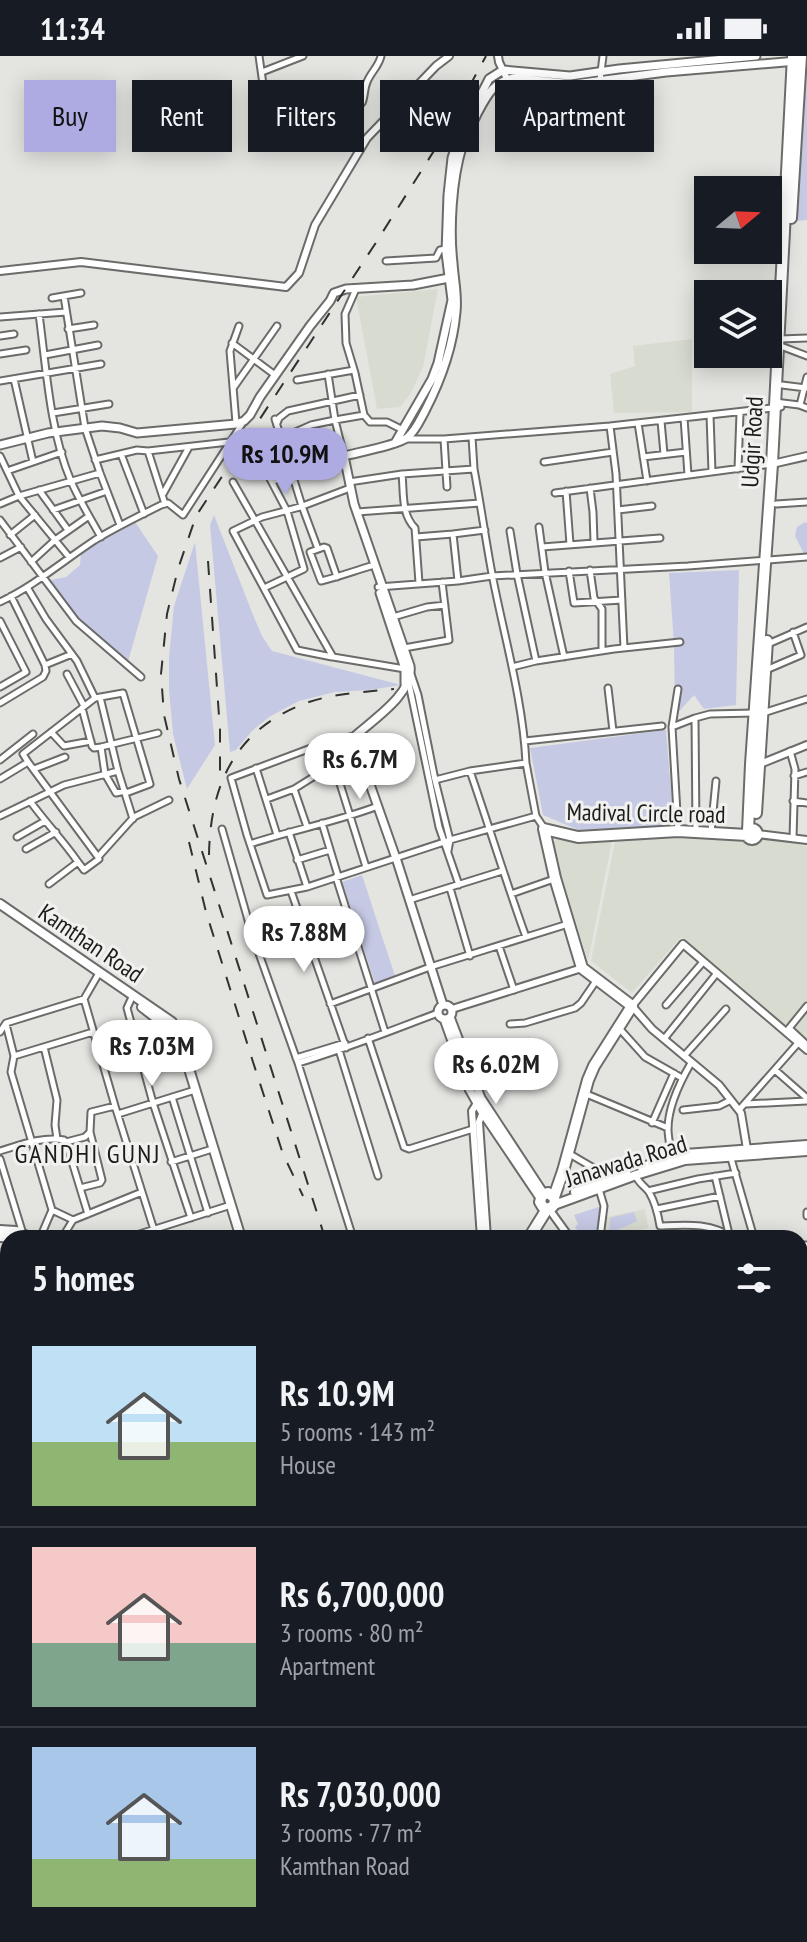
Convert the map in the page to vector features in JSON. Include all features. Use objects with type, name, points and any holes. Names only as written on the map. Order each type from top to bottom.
[{"type":"highway","name":"Udgir Road","points":[[782,324],[797,58]]},
{"type":"highway","name":"Udgir Road","points":[[752,832],[780,368]]},
{"type":"highway","name":"Udgir Road","points":[[778,405],[782,368]]},
{"type":"highway","name":"Udgir Road","points":[[769,559],[776,504],[775,463]]},
{"type":"highway","name":"Udgir Road","points":[[752,832],[760,764],[758,714],[766,670],[764,646]]},
{"type":"highway","name":"Madival Circle road","points":[[544,829],[578,837],[678,831],[752,832]]},
{"type":"highway","points":[[544,829],[582,968],[632,1006]]},
{"type":"highway","points":[[533,1230],[568,1153],[594,1066],[632,1006]]},
{"type":"highway","points":[[528,1230],[549,1201],[584,1076],[608,1034],[632,1006]]},
{"type":"main road","points":[[395,443],[438,363],[452,300],[451,223],[462,145],[497,83],[515,78],[574,84],[600,76],[756,56]]},
{"type":"main road","points":[[549,1201],[482,1105],[446,1014],[439,1008],[443,1005],[355,736],[405,691],[407,675],[404,648],[371,566],[344,456],[407,439],[437,388],[457,311],[457,287],[446,249],[452,158],[458,139],[489,79],[503,70],[600,76],[797,58]]},
{"type":"main road","points":[[0,445],[56,432],[102,426],[137,433],[240,422],[250,415],[334,293],[346,289],[413,285],[452,277]]},
{"type":"main road","points":[[355,509],[407,675]]},
{"type":"main road","name":"Kamthan Road","points":[[0,904],[36,933]]},
{"type":"main road","name":"Kamthan Road","points":[[0,911],[172,1022],[178,1033],[209,1150],[229,1206]]},
{"type":"main road","name":"Kamthan Road","points":[[192,1091],[236,1230]]},
{"type":"main road","name":"Janawada Road","points":[[549,1201],[673,1160],[807,1148]]},
{"type":"main road","name":"Janawada Road","points":[[730,1153],[747,1149],[807,1148]]},
{"type":"main road","name":"Janawada Road","points":[[549,1201],[599,1189],[673,1160]]},
{"type":"street","points":[[259,56],[272,131],[362,103],[365,85],[381,56]]},
{"type":"street","points":[[262,72],[303,56]]},
{"type":"street","points":[[0,271],[81,262],[286,287],[299,273],[315,225],[367,138],[449,56]]},
{"type":"street","points":[[498,56],[507,79]]},
{"type":"street","points":[[600,76],[603,56]]},
{"type":"street","points":[[386,261],[434,258],[440,250],[446,249]]},
{"type":"street","points":[[356,289],[345,314],[346,343],[364,415],[370,422],[391,423],[403,430]]},
{"type":"street","points":[[52,298],[81,293]]},
{"type":"street","points":[[64,296],[85,428],[120,525]]},
{"type":"street","points":[[0,317],[66,312]]},
{"type":"street","points":[[39,314],[56,432],[70,481],[101,537]]},
{"type":"street","points":[[68,329],[94,325]]},
{"type":"street","points":[[1,599],[42,578],[120,525],[165,504],[168,503],[183,515],[240,422],[230,351],[239,326]]},
{"type":"street","points":[[234,387],[277,326]]},
{"type":"street","points":[[0,336],[14,334]]},
{"type":"street","points":[[782,342],[807,338]]},
{"type":"street","points":[[232,343],[275,375]]},
{"type":"street","points":[[782,343],[807,356]]},
{"type":"street","points":[[45,355],[98,345]]},
{"type":"street","points":[[0,354],[26,350]]},
{"type":"street","points":[[0,381],[101,364]]},
{"type":"street","points":[[297,380],[354,370]]},
{"type":"street","points":[[272,482],[344,456],[328,374]]},
{"type":"street","points":[[800,405],[807,377]]},
{"type":"street","points":[[14,379],[33,462]]},
{"type":"street","points":[[782,385],[805,388]]},
{"type":"street","points":[[318,549],[276,421],[288,411],[360,395]]},
{"type":"street","points":[[53,413],[109,404]]},
{"type":"street","points":[[407,439],[610,426],[740,413],[778,405],[807,408]]},
{"type":"street","points":[[738,469],[740,413]]},
{"type":"street","points":[[259,448],[311,425],[364,415]]},
{"type":"street","points":[[710,415],[712,472]]},
{"type":"street","points":[[684,418],[688,475]]},
{"type":"street","points":[[661,421],[664,454]]},
{"type":"street","points":[[638,423],[647,481]]},
{"type":"street","points":[[610,426],[617,485],[624,648]]},
{"type":"street","points":[[472,437],[474,469],[492,576],[512,667],[526,763],[536,816],[544,829]]},
{"type":"street","points":[[444,439],[447,487]]},
{"type":"street","points":[[95,460],[137,450],[230,442]]},
{"type":"street","points":[[162,495],[190,447]]},
{"type":"street","points":[[148,451],[165,504]]},
{"type":"street","points":[[7,471],[62,452]]},
{"type":"street","points":[[544,462],[613,452]]},
{"type":"street","points":[[643,457],[686,452]]},
{"type":"street","points":[[121,454],[144,514]]},
{"type":"street","points":[[0,456],[19,496],[69,557]]},
{"type":"street","points":[[555,493],[738,469],[807,456]]},
{"type":"street","points":[[448,851],[450,840],[418,695],[407,675],[297,650],[233,531],[349,485],[402,474],[474,469]]},
{"type":"street","points":[[0,504],[100,473]]},
{"type":"street","points":[[264,588],[304,569],[287,511],[267,473]]},
{"type":"street","points":[[402,474],[408,521],[415,528],[419,583]]},
{"type":"street","points":[[233,482],[333,657]]},
{"type":"street","points":[[590,488],[594,542]]},
{"type":"street","points":[[39,490],[68,530]]},
{"type":"street","points":[[53,510],[107,491]]},
{"type":"street","points":[[566,491],[570,544]]},
{"type":"street","points":[[776,504],[807,502]]},
{"type":"street","points":[[355,509],[480,503]]},
{"type":"street","points":[[618,510],[652,506]]},
{"type":"street","points":[[10,535],[35,515]]},
{"type":"street","points":[[31,562],[89,516]]},
{"type":"street","points":[[0,520],[79,624],[141,677]]},
{"type":"street","points":[[539,527],[545,572],[564,657]]},
{"type":"street","points":[[416,537],[485,530]]},
{"type":"street","points":[[510,531],[536,661]]},
{"type":"street","points":[[453,534],[458,581]]},
{"type":"street","points":[[542,547],[660,538]]},
{"type":"street","points":[[0,558],[21,547]]},
{"type":"street","points":[[337,577],[327,548],[311,551],[319,580],[324,581],[337,577],[371,566]]},
{"type":"street","points":[[380,587],[545,572],[807,557]]},
{"type":"street","points":[[590,570],[594,598],[602,609],[602,651]]},
{"type":"street","points":[[569,571],[574,603],[622,600]]},
{"type":"street","points":[[404,648],[449,640],[442,582]]},
{"type":"street","points":[[27,587],[98,697],[133,819]]},
{"type":"street","points":[[0,703],[45,675],[45,665],[11,596]]},
{"type":"street","points":[[393,617],[445,605]]},
{"type":"street","points":[[0,621],[26,672],[0,687]]},
{"type":"street","points":[[764,646],[807,627]]},
{"type":"street","points":[[766,670],[804,654],[793,632]]},
{"type":"street","points":[[512,667],[602,651],[680,642]]},
{"type":"street","points":[[45,665],[72,654]]},
{"type":"street","points":[[23,673],[30,684]]},
{"type":"street","points":[[67,674],[83,707],[94,748],[158,733]]},
{"type":"street","points":[[407,675],[443,842],[459,885]]},
{"type":"street","points":[[608,688],[613,731]]},
{"type":"street","points":[[678,689],[672,727],[678,831]]},
{"type":"street","points":[[98,857],[23,754],[98,697],[123,693],[150,784],[116,793],[105,774],[101,747]]},
{"type":"street","points":[[672,727],[710,714],[758,714],[807,699]]},
{"type":"street","points":[[695,718],[696,832]]},
{"type":"street","points":[[525,741],[662,726]]},
{"type":"street","points":[[51,732],[64,746],[91,741]]},
{"type":"street","points":[[0,760],[33,734]]},
{"type":"street","points":[[355,736],[327,742],[231,778],[267,895],[307,887],[443,842],[536,816]]},
{"type":"street","points":[[327,742],[366,867]]},
{"type":"street","points":[[760,764],[807,745]]},
{"type":"street","points":[[790,751],[795,769],[793,838]]},
{"type":"street","points":[[34,769],[65,757]]},
{"type":"street","points":[[0,779],[28,762]]},
{"type":"street","points":[[435,780],[470,771],[526,763]]},
{"type":"street","points":[[256,768],[277,835]]},
{"type":"street","points":[[267,799],[335,768]]},
{"type":"street","points":[[0,816],[50,791],[118,771]]},
{"type":"street","points":[[470,771],[526,937]]},
{"type":"street","points":[[794,776],[807,772]]},
{"type":"street","points":[[711,833],[716,781]]},
{"type":"street","points":[[294,789],[307,827]]},
{"type":"street","points":[[30,801],[84,870],[99,859],[133,819],[169,800]]},
{"type":"street","points":[[793,801],[807,803]]},
{"type":"street","points":[[250,844],[350,817],[378,806]]},
{"type":"street","points":[[17,837],[45,821]]},
{"type":"street","points":[[322,823],[385,1032]]},
{"type":"street","points":[[222,829],[252,934],[297,1060],[350,1230]]},
{"type":"street","points":[[26,849],[56,832]]},
{"type":"street","points":[[289,832],[307,887]]},
{"type":"street","points":[[752,832],[807,840]]},
{"type":"street","points":[[297,860],[330,850]]},
{"type":"street","points":[[49,884],[78,862]]},
{"type":"street","points":[[409,900],[502,871]]},
{"type":"street","points":[[510,894],[555,878]]},
{"type":"street","points":[[450,888],[470,956]]},
{"type":"street","points":[[291,891],[346,1046]]},
{"type":"street","points":[[330,1004],[430,967],[569,924]]},
{"type":"street","points":[[747,1149],[739,1110],[719,1085],[652,1029],[632,1006],[683,944],[807,1047]]},
{"type":"street","points":[[499,946],[514,990]]},
{"type":"street","points":[[666,1005],[703,962]]},
{"type":"street","points":[[297,1060],[582,968]]},
{"type":"street","points":[[664,1039],[717,973]]},
{"type":"street","points":[[0,1032],[6,1023],[84,999],[98,976]]},
{"type":"street","points":[[510,1024],[525,1023],[575,1008],[596,980]]},
{"type":"street","points":[[131,997],[127,1008],[153,1103],[191,1218]]},
{"type":"street","points":[[84,999],[154,1230],[229,1206]]},
{"type":"street","points":[[788,1030],[807,1006]]},
{"type":"street","points":[[684,1056],[726,1009]]},
{"type":"street","points":[[6,1023],[14,1056],[11,1072],[52,1210],[43,1230]]},
{"type":"street","points":[[618,1027],[645,1057],[682,1078]]},
{"type":"street","points":[[788,1030],[807,1047]]},
{"type":"street","points":[[14,1056],[93,1032]]},
{"type":"street","points":[[368,1038],[404,1147],[409,1149],[473,1129]]},
{"type":"street","points":[[739,1110],[799,1042]]},
{"type":"street","points":[[297,1060],[346,1046]]},
{"type":"street","points":[[44,1047],[57,1100],[57,1139]]},
{"type":"street","points":[[339,1050],[378,1176]]},
{"type":"street","points":[[673,1160],[668,1128],[682,1078],[691,1063]]},
{"type":"street","points":[[775,1070],[807,1099]]},
{"type":"street","points":[[0,1072],[11,1072]]},
{"type":"street","points":[[652,1123],[674,1072]]},
{"type":"street","points":[[118,1114],[192,1091]]},
{"type":"street","points":[[584,1093],[668,1128]]},
{"type":"street","points":[[172,1097],[208,1213]]},
{"type":"street","points":[[746,1104],[807,1099]]},
{"type":"street","points":[[683,1110],[719,1106],[731,1100]]},
{"type":"street","points":[[482,1105],[472,1111],[486,1230]]},
{"type":"street","points":[[481,1230],[479,1122],[482,1105]]},
{"type":"street","points":[[80,1188],[102,1180],[90,1132],[91,1112],[115,1106]]},
{"type":"street","points":[[0,1151],[32,1142],[57,1139],[66,1142],[85,1137],[90,1132]]},
{"type":"street","points":[[66,1142],[88,1214]]},
{"type":"street","points":[[171,1162],[209,1150]]},
{"type":"street","points":[[568,1153],[597,1170],[605,1180]]},
{"type":"street","points":[[730,1153],[752,1230]]},
{"type":"street","points":[[0,1160],[26,1230]]},
{"type":"street","points":[[648,1191],[736,1173]]},
{"type":"street","points":[[636,1175],[657,1209],[660,1226],[692,1225],[721,1230]]},
{"type":"street","points":[[715,1176],[729,1230]]},
{"type":"street","points":[[599,1189],[604,1206],[601,1230]]},
{"type":"street","points":[[67,1230],[73,1220],[142,1192]]},
{"type":"street","points":[[657,1209],[720,1196]]},
{"type":"street","points":[[549,1201],[565,1230]]},
{"type":"street","points":[[52,1210],[73,1220]]},
{"type":"shaded area","points":[[802,56],[807,56],[807,220],[795,221]]},
{"type":"shaded area","points":[[438,289],[423,367],[411,393],[400,407],[377,409],[356,297]]},
{"type":"shaded area","points":[[692,339],[692,412],[614,413],[610,374],[635,366],[633,346]]},
{"type":"shaded area","points":[[214,515],[253,615],[272,651],[401,685],[335,692],[299,701],[269,717],[236,750],[230,752],[210,525]]},
{"type":"shaded area","points":[[135,522],[158,556],[127,665],[103,649],[46,581],[66,577],[80,565],[81,553]]},
{"type":"shaded area","points":[[805,522],[807,560],[795,536],[797,527]]},
{"type":"shaded area","points":[[195,542],[215,745],[187,789],[173,734],[169,657],[174,606]]},
{"type":"shaded area","points":[[739,570],[736,705],[704,709],[694,695],[675,716],[669,573]]},
{"type":"shaded area","points":[[666,730],[674,827],[581,831],[543,815],[530,748]]},
{"type":"shaded area","points":[[693,836],[734,841],[766,839],[807,846],[807,1046],[681,937],[632,993],[591,961],[615,842]]},
{"type":"shaded area","points":[[557,837],[612,841],[588,961],[552,846]]},
{"type":"shaded area","points":[[362,875],[395,976],[375,983],[342,882]]},
{"type":"shaded area","points":[[602,1206],[599,1230],[577,1230],[574,1215]]},
{"type":"shaded area","points":[[645,1209],[648,1228],[605,1230],[607,1217]]},
{"type":"shaded area","points":[[634,1212],[637,1221],[618,1230],[609,1230],[610,1218]]},
{"type":"railway","points":[[322,1230],[179,779],[164,715],[161,674],[167,614],[196,516],[437,146],[486,56]]},
{"type":"railway","points":[[208,561],[220,730],[220,776]]},
{"type":"railway","points":[[209,855],[215,804],[222,782],[232,761],[263,726],[284,713],[319,699],[394,689]]},
{"type":"railway","points":[[189,842],[206,912],[253,1062],[283,1154],[303,1196]]},
{"type":"district","name":"GANDHI GUNJ","points":[[88,1153]]}]
